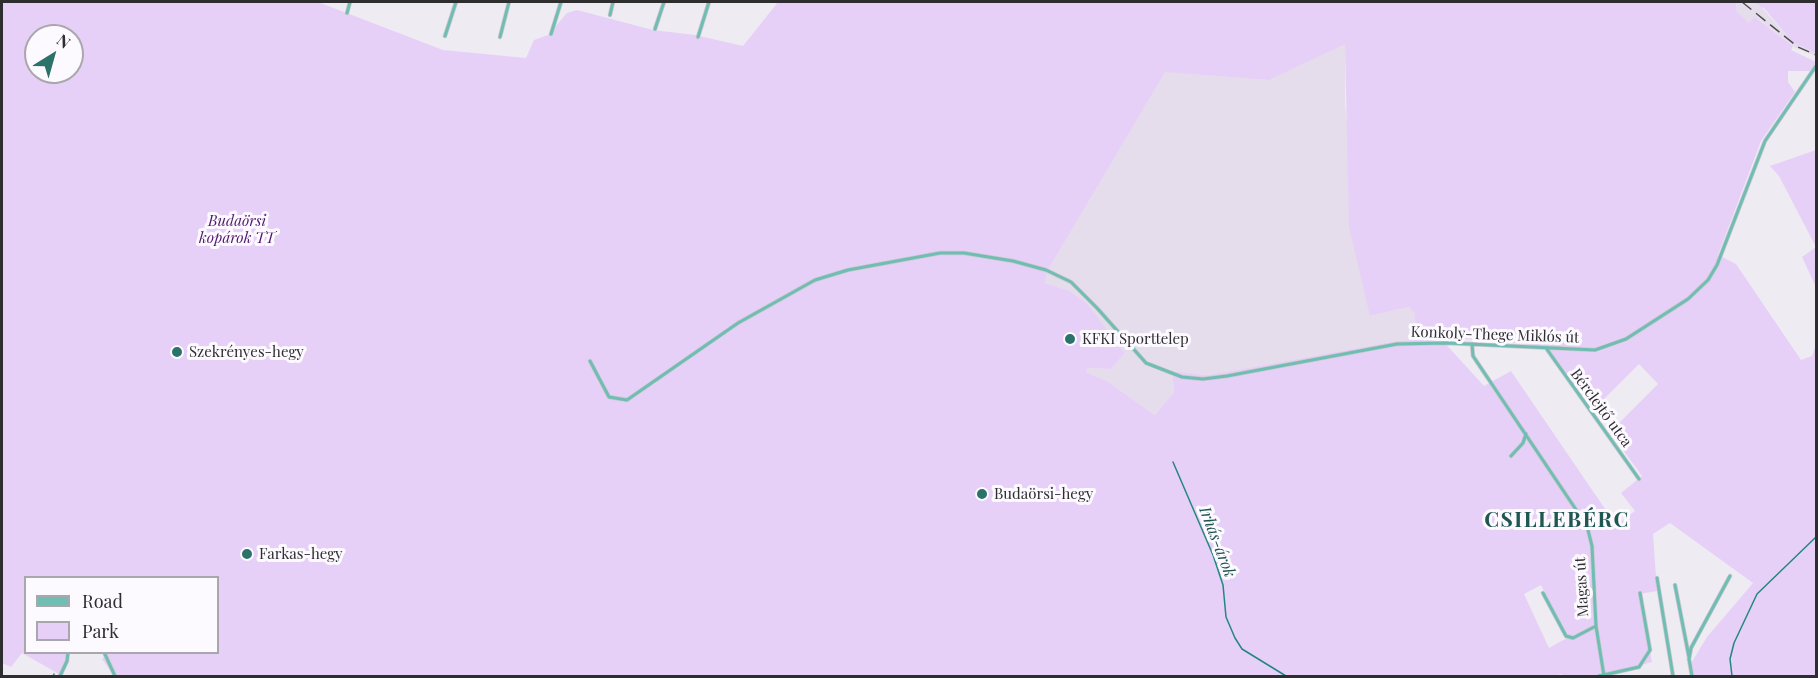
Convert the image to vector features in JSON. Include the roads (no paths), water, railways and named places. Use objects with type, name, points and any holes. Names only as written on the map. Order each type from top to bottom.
[{"type":"street","points":[[346,13],[350,2]]},
{"type":"street","points":[[445,36],[456,2]]},
{"type":"street","points":[[500,37],[509,2]]},
{"type":"street","points":[[550,34],[561,2]]},
{"type":"street","points":[[610,15],[613,2]]},
{"type":"street","points":[[655,29],[664,2]]},
{"type":"street","points":[[698,38],[710,2]]},
{"type":"street","name":"Konkoly-Thege Miklós út","points":[[590,361],[609,397],[624,400],[638,393],[738,323],[826,276],[940,253],[981,255],[1029,264],[1071,282],[1098,308],[1146,363],[1182,378],[1227,376],[1397,344],[1472,344],[1586,351],[1611,346],[1679,305],[1702,287],[1717,265],[1766,141],[1816,66]]},
{"type":"street","name":"Magas út","points":[[1472,344],[1473,356],[1587,526],[1592,546],[1596,626],[1604,676]]},
{"type":"street","name":"Bérclejtő utca","points":[[1546,348],[1639,479]]},
{"type":"street","points":[[1511,456],[1524,441],[1526,434]]},
{"type":"street","points":[[1524,441],[1531,441]]},
{"type":"street","points":[[1689,657],[1708,614],[1731,576]]},
{"type":"street","points":[[1657,578],[1673,676]]},
{"type":"street","points":[[1675,585],[1692,676]]},
{"type":"street","points":[[1543,593],[1566,636],[1573,638],[1596,626]]},
{"type":"street","points":[[1599,676],[1640,667],[1650,650],[1640,593]]},
{"type":"street","points":[[60,676],[68,654]]},
{"type":"street","points":[[105,654],[115,676]]},
{"type":"waterway","name":"Irhás-árok","points":[[1173,462],[1213,555],[1223,585],[1226,617],[1235,638],[1242,649],[1286,676]]},
{"type":"waterway","points":[[1732,676],[1730,659],[1734,643],[1757,594],[1816,537]]},
{"type":"railway","points":[[1742,2],[1798,47],[1816,55]]},
{"type":"place","name":"KFKI Sporttelep","points":[[1070,339]]},
{"type":"place","name":"Szekrényes-hegy","points":[[177,352]]},
{"type":"place","name":"Budaörsi-hegy","points":[[982,494]]},
{"type":"place","name":"Farkas-hegy","points":[[247,554]]},
{"type":"district","name":"CSILLEBÉRC","points":[[1557,520]]},
{"type":"park label","name":"Budaörsi kopárok TT","points":[[237,230]]}]
